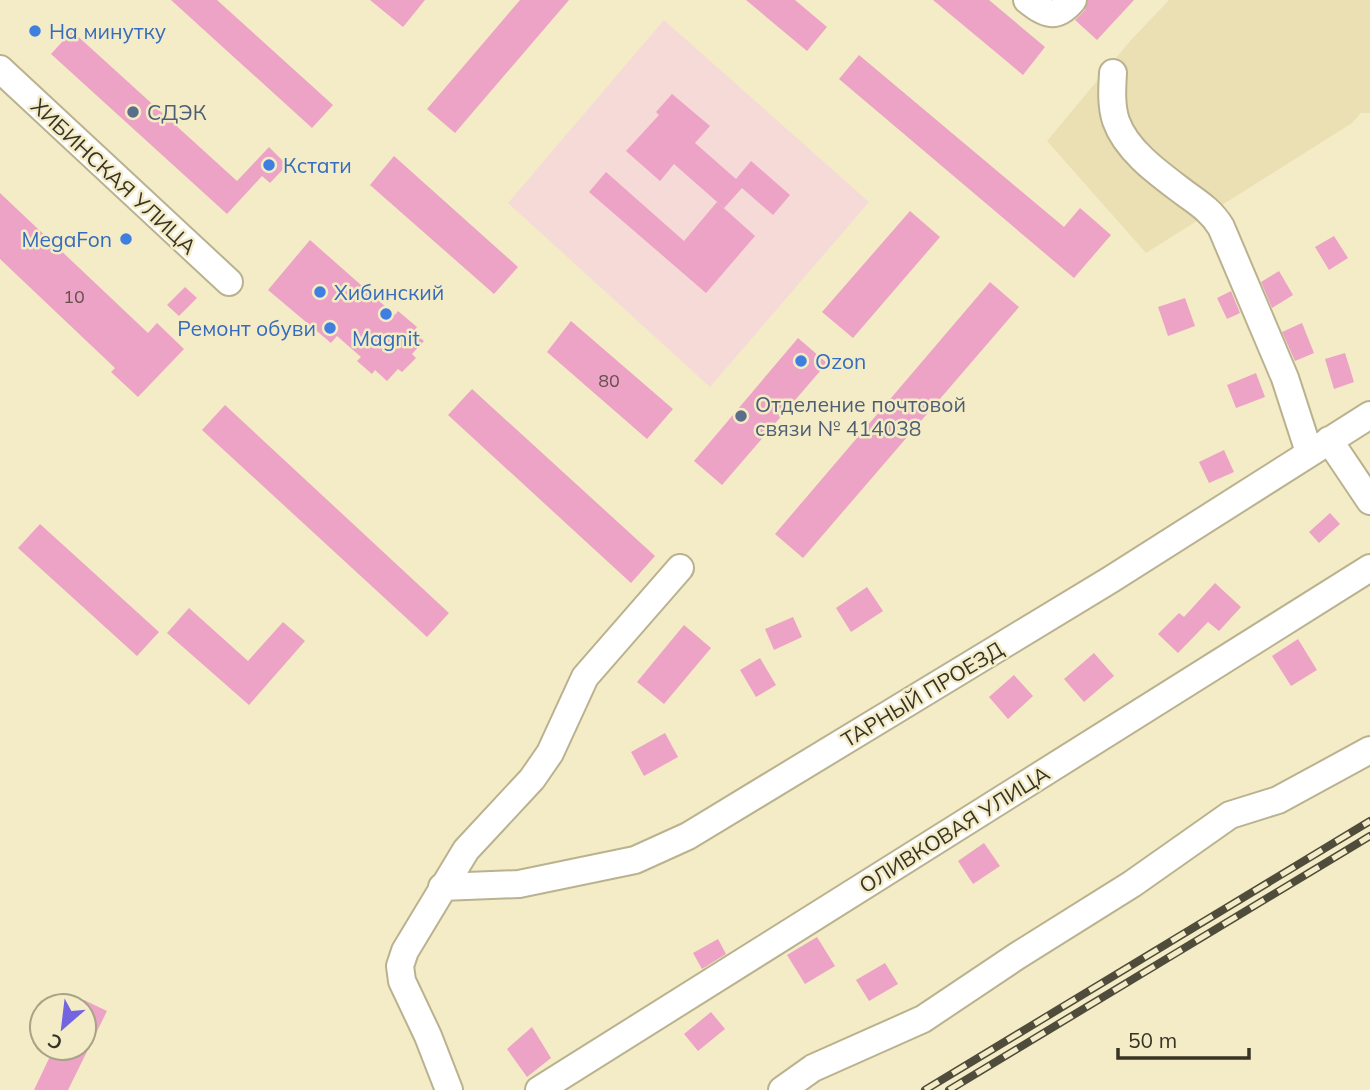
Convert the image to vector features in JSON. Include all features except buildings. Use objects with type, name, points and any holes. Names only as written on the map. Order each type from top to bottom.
[{"type":"street","points":[[1027,0],[1050,14],[1063,11],[1073,0]]},
{"type":"street","name":"ХИБИНСКАЯ УЛИЦА","points":[[0,69],[229,282]]},
{"type":"street","points":[[1112,73],[1112,102],[1116,120],[1124,135],[1135,150],[1166,179],[1214,215],[1285,378],[1319,446],[1370,501]]},
{"type":"street","name":"ТАРНЫЙ ПРОЕЗД","points":[[442,887],[519,884],[635,860],[688,836],[1110,580],[1370,415]]},
{"type":"street","points":[[449,1090],[402,981],[400,966],[412,936],[467,850],[525,787],[550,753],[585,677],[680,568]]},
{"type":"street","name":"ОЛИВКОВАЯ УЛИЦА","points":[[538,1090],[1370,568]]},
{"type":"street","points":[[782,1090],[813,1069],[923,1019],[1132,884],[1230,815],[1278,800],[1370,750]]},
{"type":"shaded area","points":[[1169,0],[1370,0],[1370,113],[1361,113],[1352,123],[1146,253],[1047,141],[1131,40]]},
{"type":"shaded area","points":[[664,20],[869,202],[710,387],[508,203]]},
{"type":"railway","points":[[925,1090],[1370,821]]},
{"type":"railway","points":[[949,1090],[1370,836]]},
{"type":"place","name":"На минутку","points":[[35,31]]},
{"type":"place","name":"СДЭК","points":[[133,112]]},
{"type":"place","name":"Кстати","points":[[269,165]]},
{"type":"place","name":"MegaFon","points":[[126,239]]},
{"type":"place","name":"Хибинский","points":[[320,292]]},
{"type":"place","name":"Magnit","points":[[386,314]]},
{"type":"place","name":"Ремонт обуви","points":[[330,328]]},
{"type":"place","name":"Ozon","points":[[801,361]]},
{"type":"place","name":"Отделение почтовой связи № 414038","points":[[741,416]]}]
